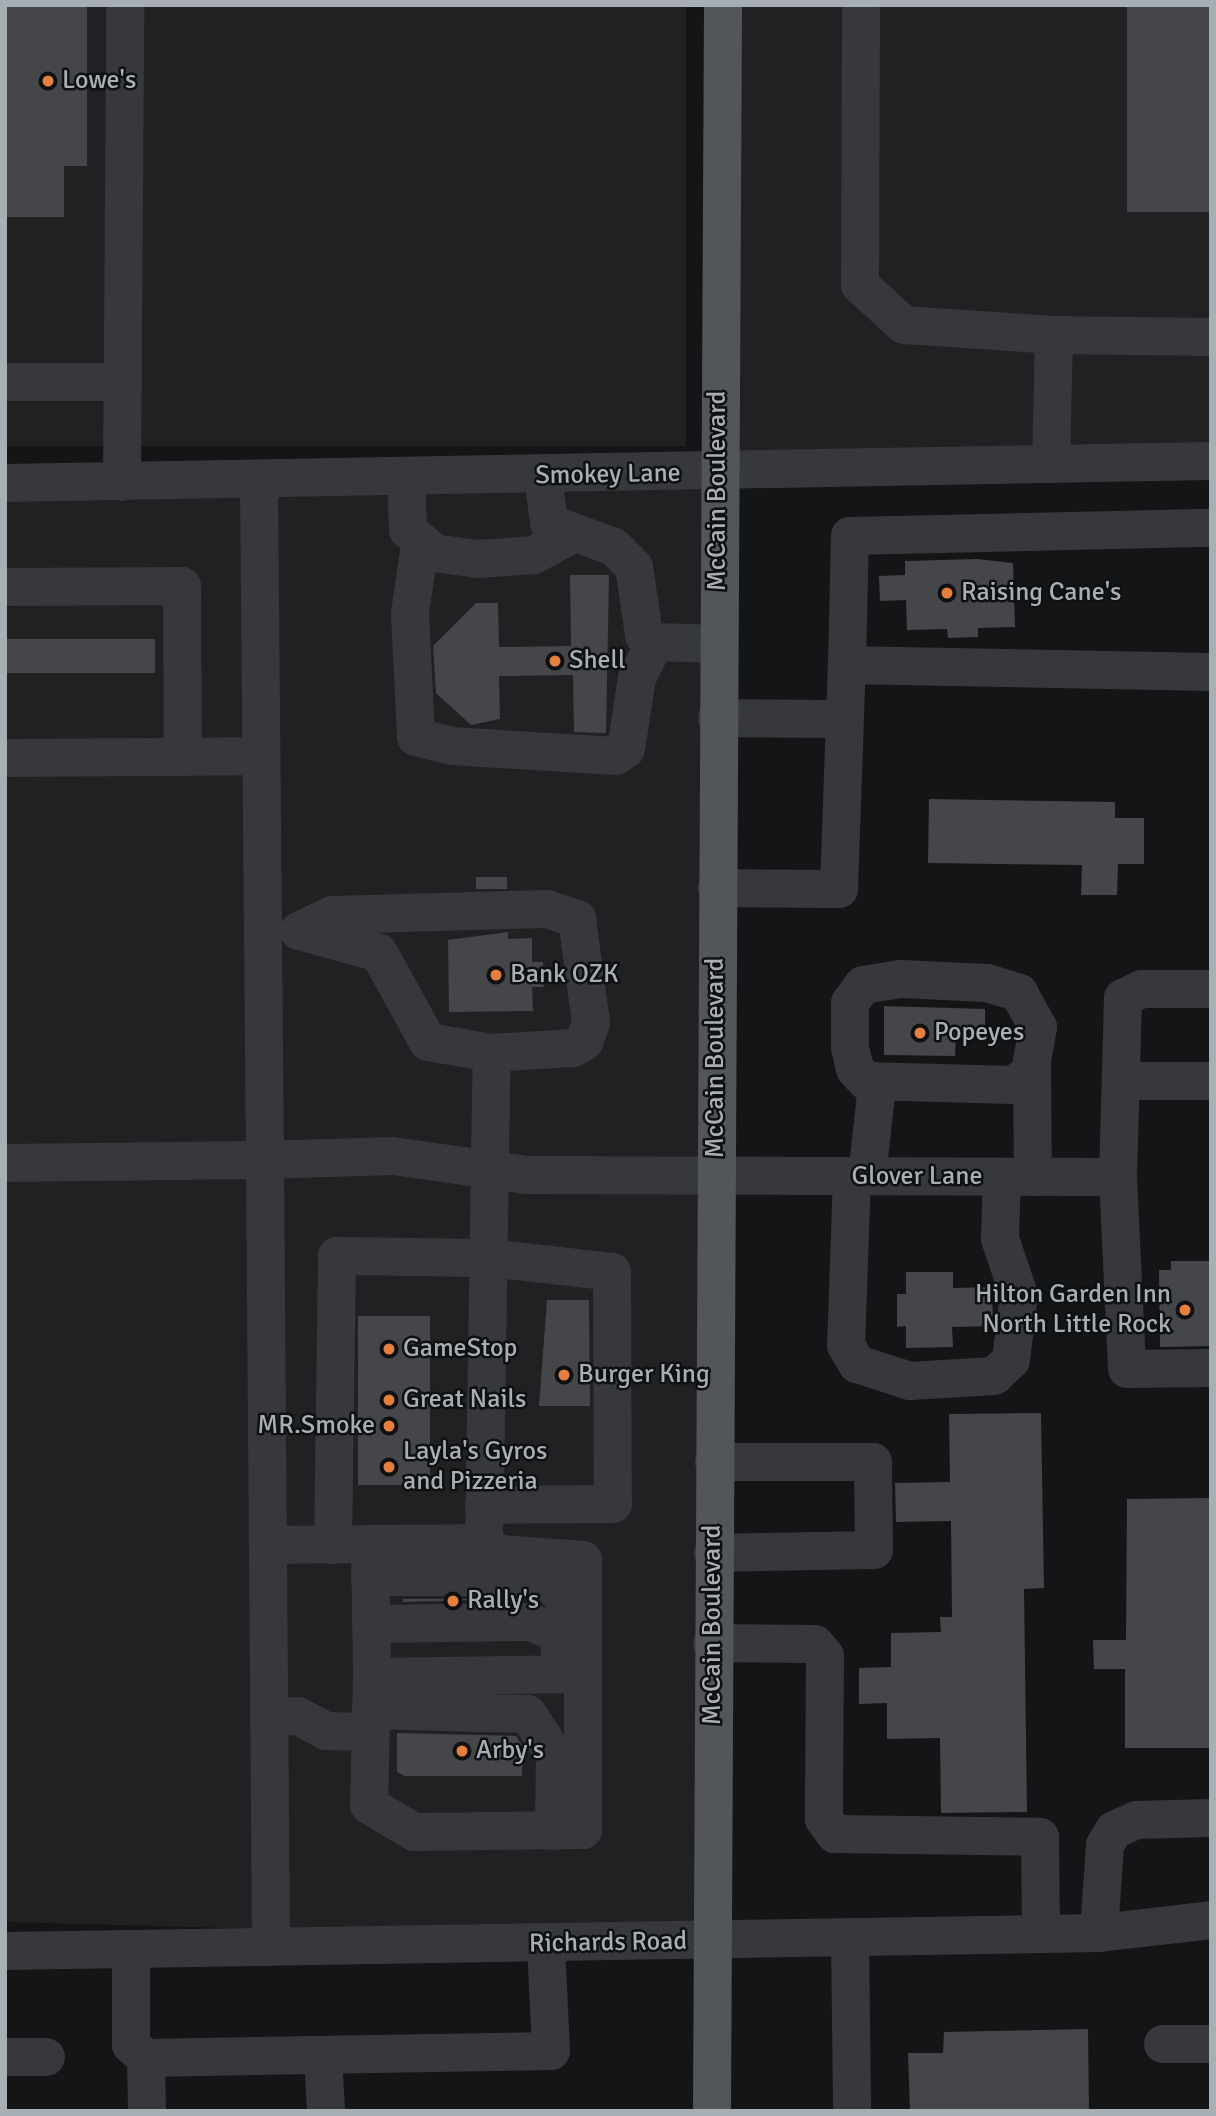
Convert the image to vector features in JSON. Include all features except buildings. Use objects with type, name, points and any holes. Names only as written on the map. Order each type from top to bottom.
[{"type":"main road","name":"McCain Boulevard","points":[[712,2111],[717,644],[723,5]]},
{"type":"street","points":[[122,482],[125,5]]},
{"type":"street","points":[[861,5],[860,285],[904,325],[1054,335],[1211,337]]},
{"type":"street","points":[[1051,464],[1054,335]]},
{"type":"street","points":[[5,382],[122,382]]},
{"type":"street","name":"Smokey Lane","points":[[5,483],[543,476],[1211,461]]},
{"type":"street","points":[[543,476],[542,512],[549,523],[614,547],[634,567],[644,635],[655,642],[717,644]]},
{"type":"street","points":[[406,478],[408,530],[420,545],[498,558],[553,550],[574,533]]},
{"type":"street","points":[[260,480],[261,756],[281,931],[265,1160],[271,1947]]},
{"type":"street","points":[[717,888],[839,889],[850,536],[1211,528]]},
{"type":"street","points":[[420,545],[410,614],[416,737],[451,746],[615,755],[626,749],[636,678],[655,642]]},
{"type":"street","points":[[5,587],[182,586],[183,757]]},
{"type":"street","points":[[847,664],[1211,672]]},
{"type":"street","points":[[717,718],[843,719]]},
{"type":"street","points":[[5,758],[261,756]]},
{"type":"street","points":[[547,909],[577,919],[591,1023],[584,1042],[492,1053],[428,1042],[409,1018],[396,975],[379,954],[281,931],[332,915],[547,909]]},
{"type":"street","points":[[877,1085],[860,1176],[846,1345],[857,1364],[910,1381],[994,1376],[1011,1360],[1019,1295],[1000,1239],[1018,1177],[1038,1027],[1019,993],[987,983],[877,980],[853,996],[848,1022],[855,1069],[877,1085],[1013,1085],[1032,1069]]},
{"type":"street","points":[[1211,989],[1142,989],[1124,998],[1118,1177],[1127,1369],[1211,1368]]},
{"type":"street","points":[[484,1543],[492,1053]]},
{"type":"street","points":[[1121,1081],[1211,1081]]},
{"type":"street","name":"Glover Lane","points":[[5,1163],[393,1156],[489,1170],[716,1176],[1118,1177]]},
{"type":"street","points":[[268,1545],[358,1555],[544,1577],[570,1605],[583,1830],[414,1832],[369,1805],[371,1624],[358,1555],[337,1256],[488,1258],[612,1272],[613,1504],[484,1505]]},
{"type":"street","points":[[713,1553],[874,1550],[873,1462],[714,1462]]},
{"type":"street","points":[[358,1555],[484,1543],[499,1554],[583,1560],[572,1674]]},
{"type":"street","points":[[371,1624],[530,1622],[559,1633],[572,1674]]},
{"type":"street","points":[[712,1643],[815,1644],[825,1656],[824,1819],[835,1835],[1040,1837],[1041,1934]]},
{"type":"street","points":[[269,1736],[298,1716],[326,1731],[371,1706],[572,1674]]},
{"type":"street","points":[[371,1706],[528,1714],[555,1756],[554,1831]]},
{"type":"street","points":[[1099,1933],[1105,1845],[1114,1830],[1136,1820],[1211,1818]]},
{"type":"street","name":"Richards Road","points":[[5,1951],[1099,1933],[1211,1920]]},
{"type":"street","points":[[850,1938],[852,2111]]},
{"type":"street","points":[[146,2058],[551,2051],[546,1944]]},
{"type":"street","points":[[143,1949],[146,2111]]},
{"type":"street","points":[[1163,2044],[1211,2044]]},
{"type":"street","points":[[323,2055],[326,2111]]},
{"type":"street","points":[[5,2057],[46,2057]]},
{"type":"shaded area","points":[[5,5],[686,5],[686,446],[5,446]]},
{"type":"shaded area","points":[[725,5],[1211,5],[1211,465],[718,472],[713,1941],[5,1922],[5,500],[717,472]]},
{"type":"place","name":"Lowe's","points":[[48,81]]},
{"type":"place","name":"Raising Cane's","points":[[947,593]]},
{"type":"place","name":"Shell","points":[[555,661]]},
{"type":"place","name":"Bank OZK","points":[[496,975]]},
{"type":"place","name":"Popeyes","points":[[920,1033]]},
{"type":"place","name":"Hilton Garden Inn North Little Rock","points":[[1185,1310]]},
{"type":"place","name":"GameStop","points":[[389,1349]]},
{"type":"place","name":"Burger King","points":[[564,1375]]},
{"type":"place","name":"Great Nails","points":[[389,1400]]},
{"type":"place","name":"MR.Smoke","points":[[389,1426]]},
{"type":"place","name":"Layla's Gyros and Pizzeria","points":[[389,1467]]},
{"type":"place","name":"Rally's","points":[[453,1601]]},
{"type":"place","name":"Arby's","points":[[462,1751]]}]
